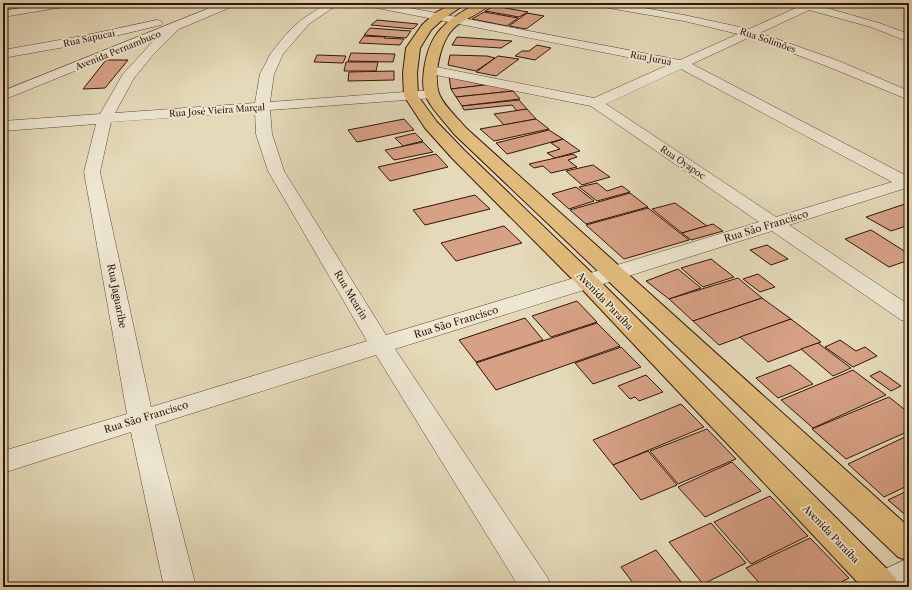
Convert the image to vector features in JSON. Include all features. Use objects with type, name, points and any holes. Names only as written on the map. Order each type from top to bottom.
[{"type":"main road","points":[[485,3],[453,13],[426,28],[413,48],[421,95],[909,547]]},
{"type":"main road","points":[[421,95],[431,70],[435,50],[453,13]]},
{"type":"main road","name":"Avenida Paraíba","points":[[421,95],[431,125],[469,165],[587,281],[881,587]]},
{"type":"main road","points":[[469,165],[491,160]]},
{"type":"street","points":[[3,14],[70,3]]},
{"type":"street","name":"Avenida Pernambuco","points":[[3,96],[167,24],[208,3]]},
{"type":"street","name":"Avenida Pernambuco","points":[[3,83],[167,24],[232,3]]},
{"type":"street","name":"Rua Mearin","points":[[335,3],[323,9],[305,22],[277,53],[266,74],[262,107],[264,134],[276,171],[381,345],[536,587]]},
{"type":"street","name":"Rua Juruá","points":[[367,3],[453,13],[682,64],[908,183]]},
{"type":"street","name":"Rua Solimões","points":[[597,3],[684,18],[750,33],[834,64],[909,96]]},
{"type":"street","points":[[795,3],[875,25],[907,36]]},
{"type":"street","points":[[596,103],[809,6]]},
{"type":"street","name":"Rua Sapucaí","points":[[3,54],[167,24]]},
{"type":"street","name":"Rua Jaguaribe","points":[[167,24],[149,52],[128,77],[105,118],[92,172],[141,419],[180,587]]},
{"type":"street","name":"Rua Oyapoc","points":[[431,70],[596,103],[909,315]]},
{"type":"street","name":"Rua José Vieira Marçal","points":[[3,126],[421,95]]},
{"type":"street","name":"Rua São Francisco","points":[[3,462],[908,183]]},
{"type":"street","points":[[881,587],[909,572]]},
{"type":"building","points":[[494,6],[528,12],[519,17],[485,11]]},
{"type":"building","points":[[484,12],[518,18],[507,26],[472,19]]},
{"type":"building","points":[[527,13],[544,16],[526,29],[509,26]]},
{"type":"building","points":[[377,20],[418,24],[413,29],[371,25]]},
{"type":"building","points":[[370,28],[411,31],[406,38],[364,35]]},
{"type":"building","points":[[364,36],[404,39],[400,45],[359,43]]},
{"type":"building","points":[[457,37],[512,41],[501,48],[452,45]]},
{"type":"building","points":[[537,45],[551,48],[535,60],[515,56],[522,51],[529,51]]},
{"type":"building","points":[[351,53],[395,54],[393,62],[348,61]]},
{"type":"building","points":[[317,55],[346,56],[343,63],[314,62]]},
{"type":"building","points":[[450,55],[487,56],[495,58],[476,71],[448,65]]},
{"type":"building","points":[[498,56],[519,59],[496,76],[476,72]]},
{"type":"building","points":[[106,60],[128,60],[105,88],[83,89]]},
{"type":"building","points":[[346,62],[378,62],[376,71],[344,71]]},
{"type":"building","points":[[394,71],[394,80],[348,81],[349,72]]},
{"type":"building","points":[[449,77],[485,85],[451,89]]},
{"type":"building","points":[[492,84],[513,91],[456,97],[451,89]]},
{"type":"building","points":[[513,91],[520,99],[462,106],[456,97]]},
{"type":"building","points":[[519,100],[527,109],[517,111],[512,105],[464,110],[462,106]]},
{"type":"building","points":[[527,109],[536,119],[504,125],[494,114]]},
{"type":"building","points":[[404,119],[414,130],[357,142],[348,130]]},
{"type":"building","points":[[536,119],[549,129],[494,141],[480,129]]},
{"type":"building","points":[[549,130],[563,139],[507,154],[496,143]]},
{"type":"building","points":[[415,133],[423,141],[403,146],[395,138]]},
{"type":"building","points":[[563,139],[580,151],[555,158],[547,153],[560,149],[551,143]]},
{"type":"building","points":[[423,142],[433,152],[394,160],[385,150]]},
{"type":"building","points":[[436,154],[448,167],[390,181],[378,167]]},
{"type":"building","points":[[573,154],[577,157],[568,160],[577,167],[551,173],[543,166],[534,168],[529,164]]},
{"type":"building","points":[[593,165],[610,177],[582,185],[566,171]]},
{"type":"building","points":[[597,183],[607,191],[622,186],[630,192],[597,201],[579,187]]},
{"type":"building","points":[[576,187],[594,201],[569,209],[552,194]]},
{"type":"building","points":[[630,193],[648,207],[586,224],[570,210]]},
{"type":"building","points":[[475,195],[490,209],[425,225],[413,210]]},
{"type":"building","points":[[675,203],[707,226],[682,233],[652,209]]},
{"type":"building","points":[[908,203],[909,225],[891,231],[866,217]]},
{"type":"building","points":[[648,208],[689,240],[624,259],[586,225]]},
{"type":"building","points":[[713,224],[723,231],[691,240],[682,233]]},
{"type":"building","points":[[504,226],[522,243],[456,261],[441,243]]},
{"type":"building","points":[[871,230],[909,254],[909,260],[889,267],[845,239]]},
{"type":"building","points":[[767,245],[788,259],[771,265],[750,250]]},
{"type":"building","points":[[711,259],[734,277],[703,287],[681,268]]},
{"type":"building","points":[[678,269],[701,288],[669,299],[646,281]]},
{"type":"building","points":[[758,274],[775,287],[760,292],[743,279]]},
{"type":"building","points":[[738,278],[762,298],[693,321],[669,299]]},
{"type":"building","points":[[762,298],[791,319],[719,345],[693,321]]},
{"type":"building","points":[[577,301],[597,322],[551,337],[532,316]]},
{"type":"building","points":[[525,318],[543,340],[476,362],[459,340]]},
{"type":"building","points":[[791,319],[821,342],[768,362],[740,337]]},
{"type":"building","points":[[597,323],[620,346],[496,390],[476,363]]},
{"type":"building","points":[[840,340],[856,351],[865,347],[877,356],[853,367],[825,347]]},
{"type":"building","points":[[818,343],[851,368],[833,376],[801,349]]},
{"type":"building","points":[[621,347],[641,367],[593,384],[575,363]]},
{"type":"building","points":[[790,365],[813,384],[778,398],[756,378]]},
{"type":"building","points":[[853,370],[886,395],[813,428],[781,400]]},
{"type":"building","points":[[880,371],[901,386],[891,391],[870,376]]},
{"type":"building","points":[[646,375],[663,392],[639,401],[635,397],[630,399],[618,386]]},
{"type":"building","points":[[889,397],[909,413],[909,431],[846,459],[812,429]]},
{"type":"building","points":[[681,404],[704,427],[613,465],[593,440]]},
{"type":"building","points":[[707,429],[736,459],[678,484],[650,451]]},
{"type":"building","points":[[909,435],[909,485],[884,497],[848,464]]},
{"type":"building","points":[[648,451],[677,485],[641,500],[613,465]]},
{"type":"building","points":[[732,462],[761,491],[705,517],[678,487]]},
{"type":"building","points":[[909,490],[909,518],[888,500]]},
{"type":"building","points":[[770,496],[808,536],[751,564],[714,522]]},
{"type":"building","points":[[711,523],[746,563],[703,584],[669,542]]},
{"type":"building","points":[[810,538],[849,578],[832,587],[763,587],[746,568]]},
{"type":"building","points":[[656,550],[685,587],[636,587],[621,567]]}]
